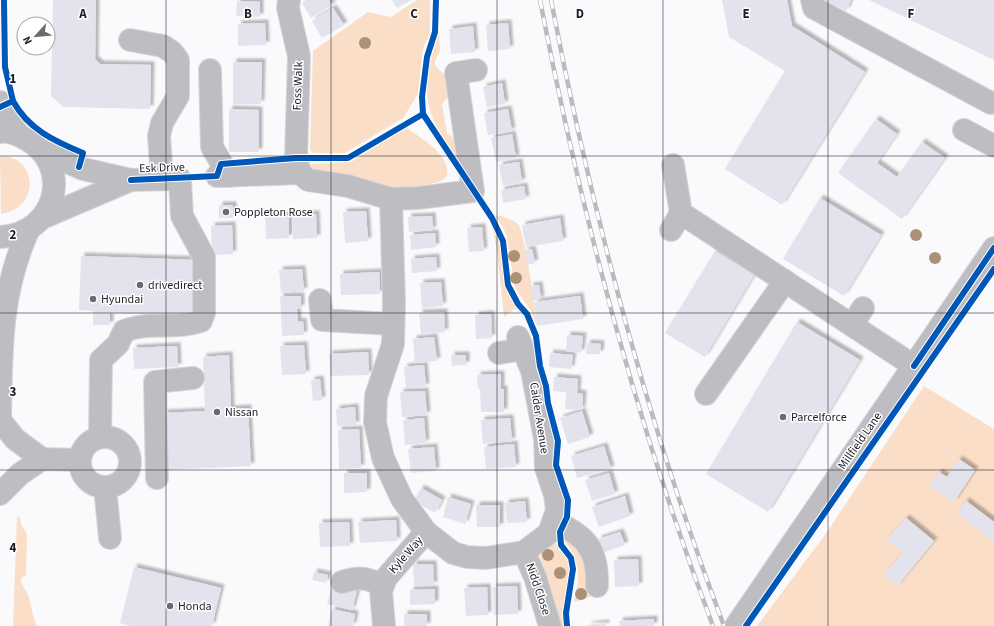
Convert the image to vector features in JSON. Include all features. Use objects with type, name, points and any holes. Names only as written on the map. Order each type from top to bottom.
[{"type":"street","name":"Foss Walk","points":[[289,0],[288,8],[299,56],[296,158],[300,173]]},
{"type":"street","points":[[812,0],[814,8],[993,102]]},
{"type":"street","points":[[100,437],[101,360],[118,344],[124,331],[137,326],[191,325],[201,321],[204,313],[204,258],[182,216],[178,179],[159,136],[162,123],[178,96],[178,60],[172,52],[163,46],[130,40]]},
{"type":"street","points":[[210,70],[212,147],[223,176],[300,173],[308,180],[348,186],[390,199],[418,198],[473,191],[456,73],[476,70]]},
{"type":"street","points":[[0,102],[9,134],[31,142],[42,151],[50,164],[54,178],[52,199],[16,253],[5,293],[2,317],[0,421],[15,439],[42,460]]},
{"type":"street","points":[[964,130],[994,146]]},
{"type":"street","name":"Esk Drive","points":[[42,151],[83,169],[131,180],[178,179]]},
{"type":"street","points":[[673,165],[676,221],[747,248],[785,281],[857,316],[914,366]]},
{"type":"street","name":"Esk Drive","points":[[0,237],[12,237],[35,224],[131,180]]},
{"type":"street","name":"Calder Avenue","points":[[390,199],[394,324],[393,344],[376,396],[375,422],[383,458],[402,499],[426,532],[453,553],[467,557],[486,558],[524,552],[549,533],[557,510],[555,495],[546,468],[545,440],[532,371],[521,343],[499,353]]},
{"type":"street","name":"Millfield Lane","points":[[736,626],[994,248]]},
{"type":"street","points":[[706,394],[785,281]]},
{"type":"street","points":[[320,300],[322,320],[394,324]]},
{"type":"street","points":[[128,470],[163,478],[154,382],[193,378]]},
{"type":"street","points":[[100,437],[116,439],[123,444],[130,461],[128,470],[120,481],[105,487],[88,480],[83,474],[80,460],[86,445],[100,437]]},
{"type":"street","points":[[0,494],[20,474],[42,460],[80,460]]},
{"type":"street","points":[[105,487],[110,538]]},
{"type":"street","points":[[554,522],[580,537],[592,550],[598,569],[597,586]]},
{"type":"street","name":"Kyle Way","points":[[384,626],[381,591],[386,578],[426,532]]},
{"type":"street","name":"Nidd Close","points":[[524,552],[535,577],[550,626]]},
{"type":"street","points":[[342,582],[356,577],[367,579],[383,586]]},
{"type":"shaded area","points":[[417,0],[430,0],[430,35],[424,45],[418,94],[403,118],[345,153],[313,153],[310,150],[313,51],[368,12],[391,17]]},
{"type":"shaded area","points":[[439,32],[440,51],[435,61],[435,65],[447,78],[450,94],[442,104],[447,133],[456,140],[461,164],[439,131],[430,109],[428,97],[427,84],[429,68]]},
{"type":"shaded area","points":[[406,127],[427,142],[440,154],[447,168],[447,176],[439,182],[418,187],[415,190],[386,190],[312,170],[309,164],[351,162]]},
{"type":"shaded area","points":[[0,156],[12,158],[22,164],[30,182],[28,193],[23,202],[14,209],[1,214]]},
{"type":"shaded area","points":[[499,215],[516,222],[521,230],[537,326],[531,311],[515,288],[507,238],[504,229],[496,217]]},
{"type":"shaded area","points":[[492,227],[500,242],[506,285],[519,310],[514,309],[504,317],[497,250]]},
{"type":"shaded area","points":[[924,386],[994,429],[994,522],[967,501],[957,513],[994,542],[994,626],[757,626],[827,532]],"holes":[[[959,459],[975,470],[954,501],[931,486],[939,472],[947,477]],[[906,518],[934,541],[897,586],[884,575],[903,553],[887,540]]]},
{"type":"shaded area","points":[[17,516],[20,518],[21,524],[27,534],[26,575],[21,578],[21,580],[29,597],[37,626],[13,626]]},
{"type":"shaded area","points":[[565,537],[579,544],[593,578],[590,597],[574,602],[578,584],[578,572],[576,560],[566,542]]},
{"type":"shaded area","points":[[555,543],[561,549],[568,561],[569,567],[564,626],[560,626],[555,601],[541,566],[540,555]]},
{"type":"building","points":[[53,0],[96,0],[95,59],[100,64],[151,65],[150,109],[64,107],[51,96],[52,56],[56,56],[56,16],[53,16]]},
{"type":"building","points":[[306,0],[329,0],[332,5],[311,18],[302,3]]},
{"type":"building","points":[[392,0],[411,0],[397,8]]},
{"type":"building","points":[[722,0],[787,0],[792,26],[865,72],[782,205],[725,169],[785,71],[729,37]]},
{"type":"building","points":[[823,0],[851,0],[846,11]]},
{"type":"building","points":[[869,0],[994,0],[994,60]]},
{"type":"building","points":[[237,1],[260,2],[260,17],[236,16]]},
{"type":"building","points":[[333,8],[344,25],[322,38],[312,21]]},
{"type":"building","points":[[265,23],[266,45],[238,46],[238,24]]},
{"type":"building","points":[[508,23],[510,49],[488,51],[486,25]]},
{"type":"building","points":[[473,26],[475,52],[451,54],[449,29]]},
{"type":"building","points":[[233,62],[262,62],[261,104],[233,104]]},
{"type":"building","points":[[502,83],[505,104],[487,107],[483,87]]},
{"type":"building","points":[[229,109],[259,110],[259,152],[229,152]]},
{"type":"building","points":[[508,109],[512,131],[488,135],[484,113]]},
{"type":"building","points":[[876,119],[897,134],[877,163],[897,177],[922,142],[945,158],[902,219],[838,173]]},
{"type":"building","points":[[512,134],[516,158],[496,162],[491,138]]},
{"type":"building","points":[[519,162],[522,182],[503,186],[499,165]]},
{"type":"building","points":[[524,186],[526,199],[503,203],[501,190]]},
{"type":"building","points":[[820,198],[881,235],[844,296],[783,259]]},
{"type":"building","name":"Poppleton Rose","points":[[219,205],[233,205],[233,218],[219,218]]},
{"type":"building","points":[[366,211],[368,241],[345,243],[343,212]]},
{"type":"building","points":[[292,214],[316,214],[317,238],[293,239]]},
{"type":"building","points":[[289,215],[289,238],[266,239],[265,216]]},
{"type":"building","points":[[432,216],[433,230],[409,232],[408,217]]},
{"type":"building","points":[[560,218],[563,241],[526,247],[522,225]]},
{"type":"building","points":[[232,225],[233,254],[212,255],[211,226]]},
{"type":"building","points":[[482,227],[484,251],[469,252],[467,228]]},
{"type":"building","points":[[435,233],[436,247],[411,250],[410,235]]},
{"type":"building","points":[[532,249],[535,263],[527,265],[525,250]]},
{"type":"building","points":[[715,251],[754,275],[705,357],[665,333]]},
{"type":"building","name":"drivedirect","points":[[81,256],[201,260],[198,317],[110,313],[110,325],[93,325],[93,311],[79,310]]},
{"type":"building","points":[[436,257],[437,271],[412,273],[411,259]]},
{"type":"building","points":[[302,269],[304,291],[281,293],[279,270]]},
{"type":"building","points":[[379,272],[380,294],[341,295],[340,274]]},
{"type":"building","points":[[441,282],[443,306],[422,308],[420,283]]},
{"type":"building","points":[[539,285],[541,299],[533,301],[530,286]]},
{"type":"building","points":[[280,296],[301,296],[301,308],[297,309],[298,322],[303,321],[304,335],[282,336]]},
{"type":"building","points":[[580,296],[583,319],[537,326],[534,302]]},
{"type":"building","points":[[444,312],[445,332],[421,334],[419,313]]},
{"type":"building","points":[[491,314],[492,338],[476,339],[475,315]]},
{"type":"building","name":"Parcelforce","points":[[797,322],[860,360],[768,512],[706,474]]},
{"type":"building","points":[[567,335],[583,336],[581,353],[566,351]]},
{"type":"building","points":[[434,337],[437,361],[415,363],[413,339]]},
{"type":"building","points":[[587,343],[601,344],[600,354],[586,354]]},
{"type":"building","points":[[304,345],[306,374],[282,375],[280,346]]},
{"type":"building","points":[[177,346],[178,367],[134,369],[133,348]]},
{"type":"building","points":[[368,352],[369,375],[330,376],[329,354]]},
{"type":"building","points":[[550,353],[573,355],[571,369],[549,367]]},
{"type":"building","name":"Nissan","points":[[229,355],[231,409],[248,408],[251,466],[167,470],[164,413],[205,411],[203,357]]},
{"type":"building","points":[[451,355],[466,355],[466,365],[452,366]]},
{"type":"building","points":[[424,365],[426,387],[406,388],[404,367]]},
{"type":"building","points":[[501,374],[501,389],[504,389],[504,412],[481,412],[480,389],[478,389],[477,375]]},
{"type":"building","points":[[554,377],[578,379],[577,393],[583,394],[582,410],[565,409],[566,392],[553,391]]},
{"type":"building","points":[[320,379],[322,400],[313,401],[311,380]]},
{"type":"building","points":[[425,391],[427,415],[402,417],[400,392]]},
{"type":"building","points":[[355,407],[356,425],[337,426],[336,409]]},
{"type":"building","points":[[582,411],[590,437],[568,444],[560,418]]},
{"type":"building","points":[[424,418],[426,443],[405,445],[403,420]]},
{"type":"building","points":[[510,418],[512,441],[483,444],[481,420]]},
{"type":"building","points":[[359,429],[361,468],[339,469],[338,430]]},
{"type":"building","points":[[514,444],[516,467],[486,469],[484,447]]},
{"type":"building","points":[[604,446],[611,469],[577,478],[571,456]]},
{"type":"building","points":[[434,447],[436,471],[411,473],[408,449]]},
{"type":"building","points":[[959,459],[975,470],[954,502],[930,486],[939,472],[947,477]]},
{"type":"building","points":[[344,473],[367,473],[367,492],[344,493]]},
{"type":"building","points":[[609,473],[615,494],[592,501],[585,480]]},
{"type":"building","points":[[421,488],[442,500],[435,513],[414,501]]},
{"type":"building","points":[[625,496],[630,516],[599,527],[592,507]]},
{"type":"building","points":[[448,497],[471,504],[465,524],[443,517]]},
{"type":"building","points":[[525,501],[527,522],[507,523],[505,503]]},
{"type":"building","points":[[966,501],[994,522],[994,542],[957,513]]},
{"type":"building","points":[[476,505],[500,505],[500,527],[477,527]]},
{"type":"building","points":[[906,518],[934,541],[897,586],[884,575],[903,553],[887,540]]},
{"type":"building","points":[[396,520],[397,541],[360,543],[358,522]]},
{"type":"building","points":[[349,522],[350,546],[320,547],[319,523]]},
{"type":"building","points":[[620,532],[625,545],[602,553],[598,539]]},
{"type":"building","points":[[638,559],[639,586],[615,587],[614,560]]},
{"type":"building","points":[[413,564],[433,564],[434,585],[414,585]]},
{"type":"building","name":"Honda","points":[[134,567],[221,588],[212,626],[130,626],[120,623]]},
{"type":"building","points":[[314,572],[328,575],[326,583],[312,580]]},
{"type":"building","points":[[332,585],[357,591],[352,610],[327,604]]},
{"type":"building","points":[[517,586],[518,614],[494,615],[493,587]]},
{"type":"building","points":[[487,587],[488,615],[466,616],[464,588]]},
{"type":"building","points":[[435,589],[435,604],[410,605],[410,590]]},
{"type":"building","points":[[332,609],[355,614],[353,626],[328,626]]},
{"type":"building","points":[[404,614],[427,614],[427,626],[404,626]]},
{"type":"building","points":[[654,619],[654,626],[620,626],[619,621]]},
{"type":"building","points":[[606,623],[606,626],[588,626],[588,625]]},
{"type":"railway","points":[[540,0],[556,80],[592,238],[613,317],[659,472],[685,550],[713,626]]},
{"type":"railway","points":[[551,0],[584,159],[624,317],[670,472],[696,550],[724,626]]},
{"type":"cycle path","points":[[0,107],[13,101],[5,67],[4,0]]},
{"type":"cycle path","points":[[436,0],[435,32],[427,57],[422,97],[423,114],[492,218],[503,241],[508,285],[518,304],[527,314],[536,336],[540,366],[558,441],[556,465],[568,500],[567,517],[560,532],[561,545],[571,558],[573,569],[566,613],[567,626]]},
{"type":"cycle path","points":[[13,101],[19,111],[34,127],[52,139],[83,153],[79,167]]},
{"type":"cycle path","points":[[131,180],[217,176],[221,164],[296,158],[348,158],[423,114]]},
{"type":"cycle path","points":[[914,366],[994,248]]},
{"type":"cycle path","points":[[746,626],[994,269]]},
{"type":"place","name":"Poppleton Rose","points":[[226,212]]},
{"type":"place","name":"drivedirect","points":[[140,285]]},
{"type":"place","name":"Hyundai","points":[[93,299]]},
{"type":"place","name":"Nissan","points":[[217,412]]},
{"type":"place","name":"Parcelforce","points":[[783,417]]},
{"type":"place","name":"Honda","points":[[170,606]]}]
